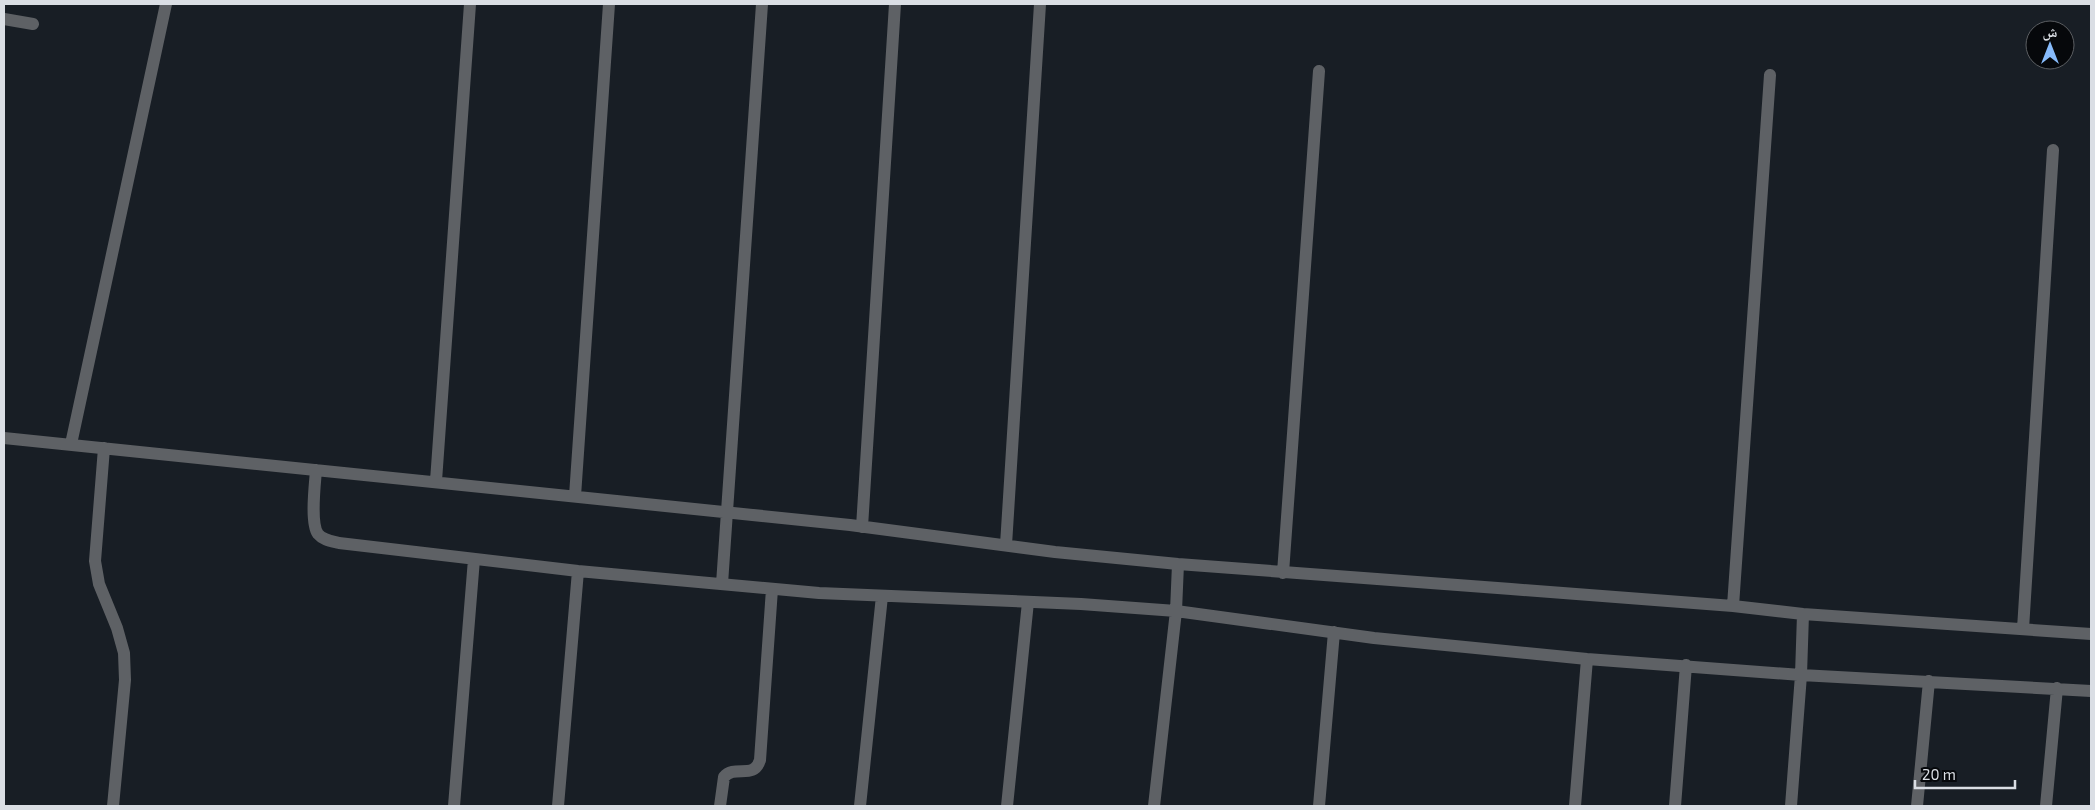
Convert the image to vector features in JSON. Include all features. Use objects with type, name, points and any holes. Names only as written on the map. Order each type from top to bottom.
[{"type":"street","points":[[71,444],[166,4]]},
{"type":"street","points":[[436,482],[470,4]]},
{"type":"street","points":[[574,496],[609,4]]},
{"type":"street","points":[[722,584],[762,4]]},
{"type":"street","points":[[862,527],[895,4]]},
{"type":"street","points":[[1006,546],[1040,4]]},
{"type":"street","points":[[4,19],[33,24]]},
{"type":"street","points":[[1283,573],[1319,72]]},
{"type":"street","points":[[1733,606],[1770,75]]},
{"type":"street","points":[[2023,629],[2053,150]]},
{"type":"street","points":[[4,438],[574,496],[1178,564],[1733,606],[1804,614],[2091,634]]},
{"type":"street","points":[[104,448],[94,561],[99,584],[108,602],[124,652],[124,680],[113,806]]},
{"type":"street","points":[[316,470],[314,521],[317,533],[326,540],[339,543],[578,571],[772,589],[1176,611],[1463,648],[1586,659],[1801,675],[2091,691]]},
{"type":"street","points":[[454,806],[474,559]]},
{"type":"street","points":[[1154,806],[1176,611],[1178,564]]},
{"type":"street","points":[[558,806],[578,571]]},
{"type":"street","points":[[720,806],[722,781],[727,773],[754,770],[758,767],[760,760],[772,589]]},
{"type":"street","points":[[860,806],[882,596]]},
{"type":"street","points":[[1007,806],[1028,602]]},
{"type":"street","points":[[1791,806],[1804,614]]},
{"type":"street","points":[[1319,806],[1334,632]]},
{"type":"street","points":[[1575,806],[1586,659]]},
{"type":"street","points":[[1675,806],[1686,665]]},
{"type":"street","points":[[1917,806],[1929,681]]},
{"type":"street","points":[[2046,806],[2057,688]]}]
